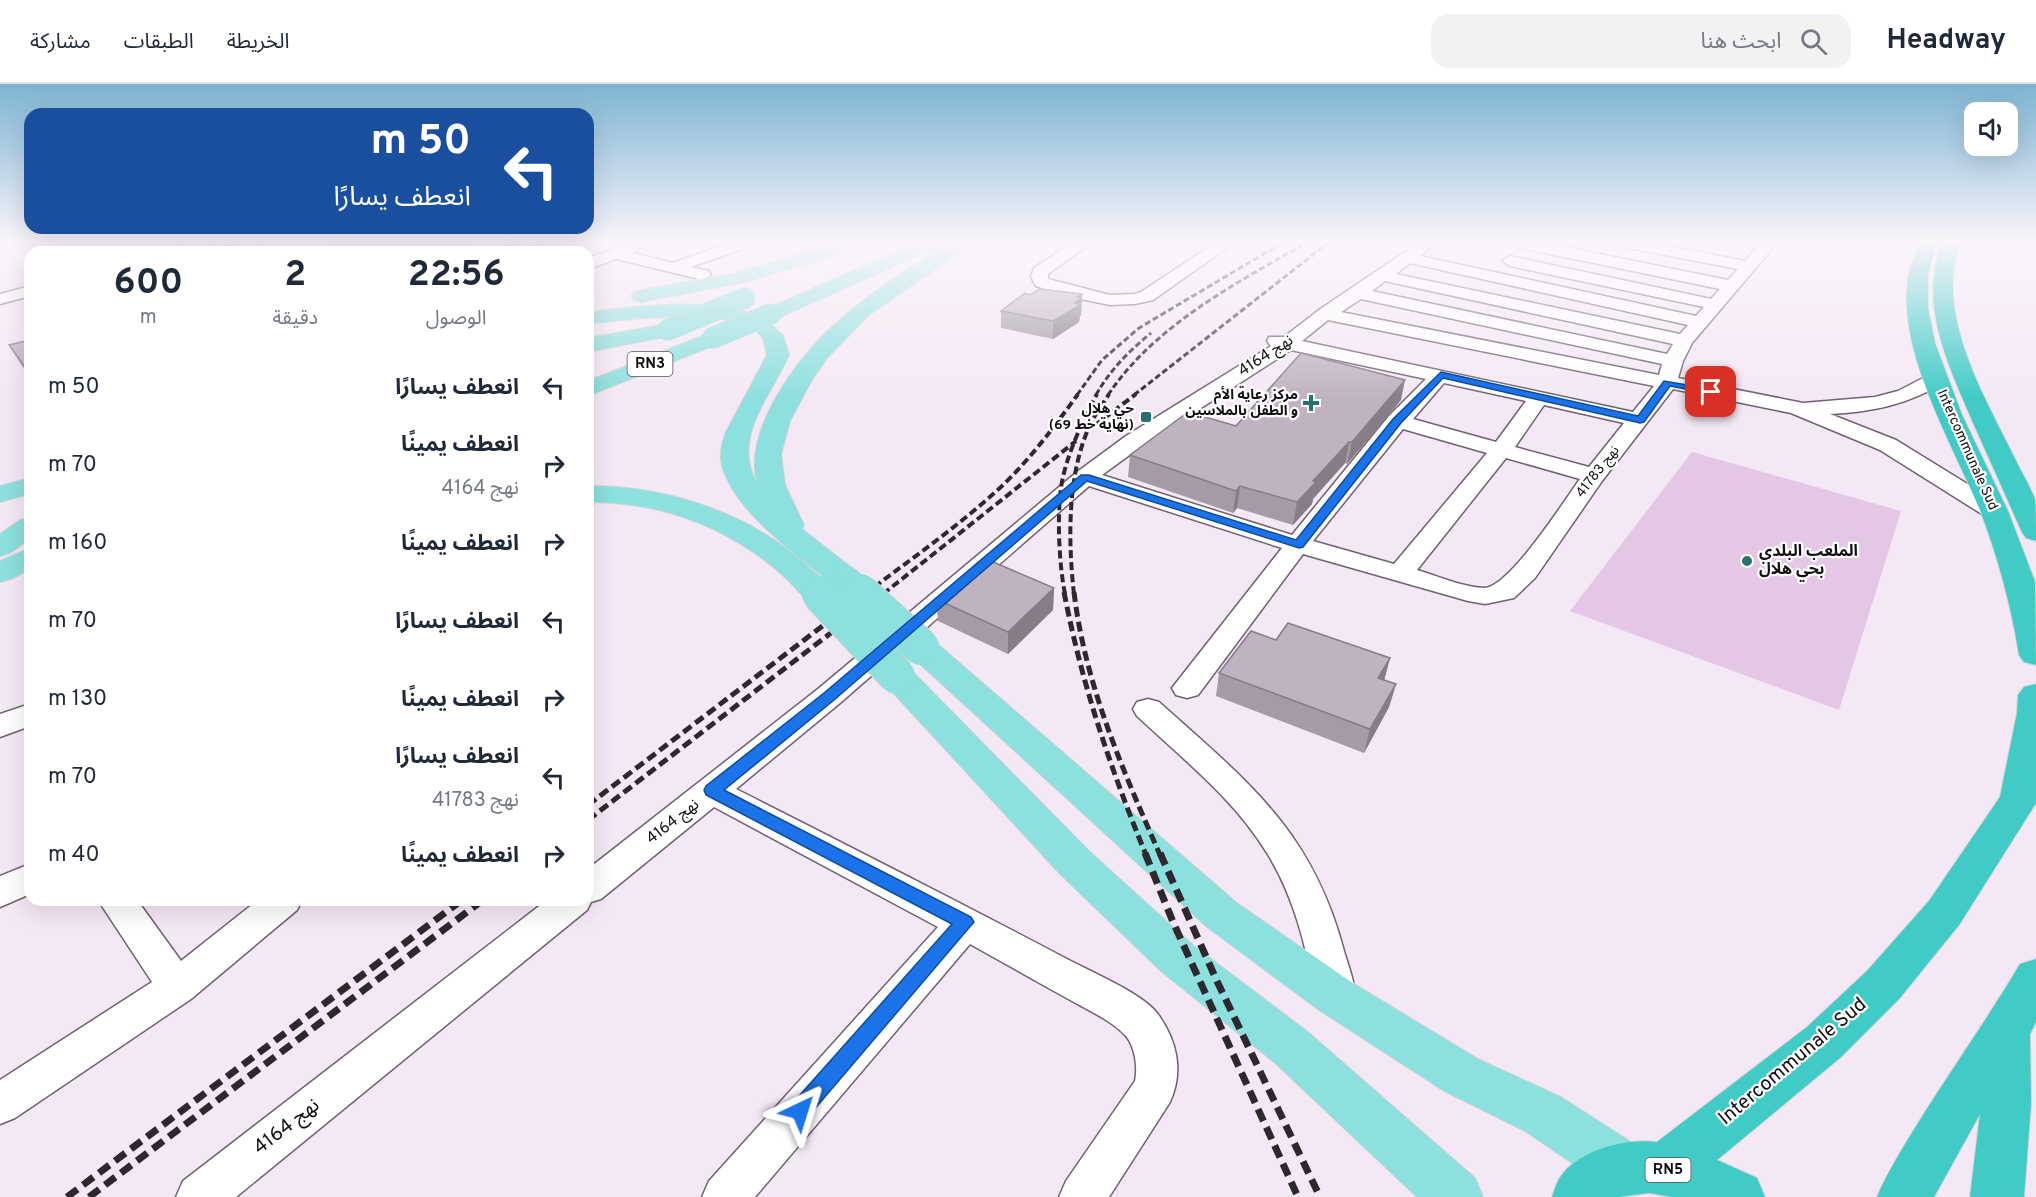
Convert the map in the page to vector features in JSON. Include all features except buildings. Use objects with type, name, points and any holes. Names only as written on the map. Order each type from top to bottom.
[{"type":"highway","name":"Intercommunale Sud","points":[[1917,295],[1924,348],[1994,511],[2028,608],[2036,655]]},
{"type":"highway","name":"Intercommunale Sud","points":[[1943,295],[1948,334],[1956,357],[2036,532]]},
{"type":"highway","name":"Intercommunale Sud","points":[[1646,1169],[1824,1042],[1883,985],[1944,914],[2019,799],[2036,696]]},
{"type":"highway","points":[[1904,1197],[1964,1094],[2006,1032],[2036,978]]},
{"type":"highway","points":[[1997,1197],[2006,1104],[2006,1032]]},
{"type":"highway","name":"RN5","points":[[1579,1197],[1596,1180],[1646,1169],[1707,1180],[1737,1197]]},
{"type":"main road","points":[[594,301],[641,295]]},
{"type":"main road","name":"RN3","points":[[594,387],[712,338],[759,302],[775,295]]},
{"type":"main road","name":"RN3","points":[[594,369],[675,332],[780,295]]},
{"type":"main road","points":[[885,295],[860,311],[824,346],[797,382],[776,424],[768,449],[770,482],[796,538],[833,587],[909,661],[1222,915],[1335,996],[1461,1075],[1543,1114],[1646,1169]]},
{"type":"main road","points":[[594,317],[658,312],[704,312],[737,315],[765,326],[778,345],[778,355],[744,418],[734,448],[734,457],[739,473],[751,496],[767,515],[796,538]]},
{"type":"main road","points":[[594,344],[675,332]]},
{"type":"main road","points":[[0,495],[24,488]]},
{"type":"main road","points":[[594,494],[615,494],[694,510],[749,537],[784,561],[833,587]]},
{"type":"main road","points":[[0,509],[24,507]]},
{"type":"main road","points":[[594,509],[633,507],[717,521]]},
{"type":"main road","points":[[0,530],[24,527]]},
{"type":"main road","points":[[0,547],[24,530]]},
{"type":"main road","points":[[0,573],[24,560]]},
{"type":"main road","points":[[0,582],[24,580]]},
{"type":"main road","points":[[909,661],[1075,862],[1169,951],[1291,1047],[1456,1197]]},
{"type":"street","points":[[1086,295],[1110,300],[1149,295]]},
{"type":"street","name":"نهج 4164","points":[[594,884],[829,696],[1085,477],[1276,341],[1355,295]]},
{"type":"street","points":[[1367,295],[1673,361]]},
{"type":"street","points":[[1471,295],[1684,341]]},
{"type":"street","points":[[1572,295],[1701,324]]},
{"type":"street","points":[[1670,295],[1717,305]]},
{"type":"street","name":"نهج 41783","points":[[1400,574],[1485,596],[1494,595],[1512,587],[1526,572],[1594,476],[1667,383],[1673,361],[1684,341],[1725,295]]},
{"type":"street","points":[[1325,314],[1797,408],[1888,445],[1994,511]]},
{"type":"street","points":[[1276,341],[1640,420]]},
{"type":"street","points":[[1187,688],[1397,421],[1441,375]]},
{"type":"street","points":[[1797,408],[1881,404],[1915,393],[1936,379]]},
{"type":"street","points":[[1085,477],[1299,545],[1400,574],[1501,450],[1540,397]]},
{"type":"street","points":[[1397,421],[1594,476]]},
{"type":"street","points":[[1148,709],[1246,799],[1272,831],[1294,867],[1313,907],[1327,950],[1335,996]]},
{"type":"street","points":[[712,790],[965,922],[1131,1015],[1142,1025],[1153,1046],[1158,1072],[1155,1088],[1082,1197]]},
{"type":"street","points":[[0,892],[24,881]]},
{"type":"street","points":[[120,906],[177,987]]},
{"type":"street","points":[[0,1104],[177,987],[277,906]]},
{"type":"street","name":"نهج 4164","points":[[199,1197],[566,906]]},
{"type":"street","points":[[725,1197],[965,922]]},
{"type":"shaded area","name":"الملعب البلدي بحي هلال","points":[[1692,452],[1901,511],[1839,710],[1570,611]]},
{"type":"railway","points":[[1077,395],[1102,360],[1139,328],[1195,295]]},
{"type":"railway","points":[[1108,395],[1149,347],[1198,308],[1219,295]]},
{"type":"railway","points":[[1134,395],[1262,295]]},
{"type":"railway","points":[[1096,395],[1120,361],[1151,333]]},
{"type":"railway","points":[[865,594],[952,528],[1002,486],[1042,442],[1078,394]]},
{"type":"railway","points":[[1074,442],[1097,394]]},
{"type":"railway","points":[[1074,594],[1070,531],[1073,486],[1082,444],[1090,425],[1109,394]]},
{"type":"railway","points":[[1094,426],[1136,394]]},
{"type":"railway","points":[[883,594],[1074,442]]},
{"type":"railway","points":[[1065,594],[1061,569],[1059,513],[1063,476],[1074,442]]},
{"type":"railway","points":[[594,800],[867,592]]},
{"type":"railway","points":[[594,815],[884,592]]},
{"type":"railway","points":[[1064,592],[1088,693],[1146,855]]},
{"type":"railway","points":[[1074,592],[1079,627],[1096,694],[1119,759],[1160,855]]},
{"type":"railway","points":[[1145,853],[1173,922],[1298,1197]]},
{"type":"railway","points":[[1160,853],[1216,979],[1320,1197]]},
{"type":"railway","points":[[67,1197],[454,906]]},
{"type":"railway","points":[[89,1197],[475,906]]},
{"type":"place","name":"مركز رعاية الأم و الطفل بالملاسين","points":[[1311,403]]},
{"type":"place","name":"حي هلال (نهاية خط 69)","points":[[1146,417]]},
{"type":"place","name":"الملعب البلدي بحي هلال","points":[[1747,561]]},
{"type":"route","points":[[800,1111],[965,922],[712,790],[829,696],[1085,477],[1299,545],[1330,502],[1397,421],[1441,375],[1640,420],[1667,383],[1711,392]]}]
